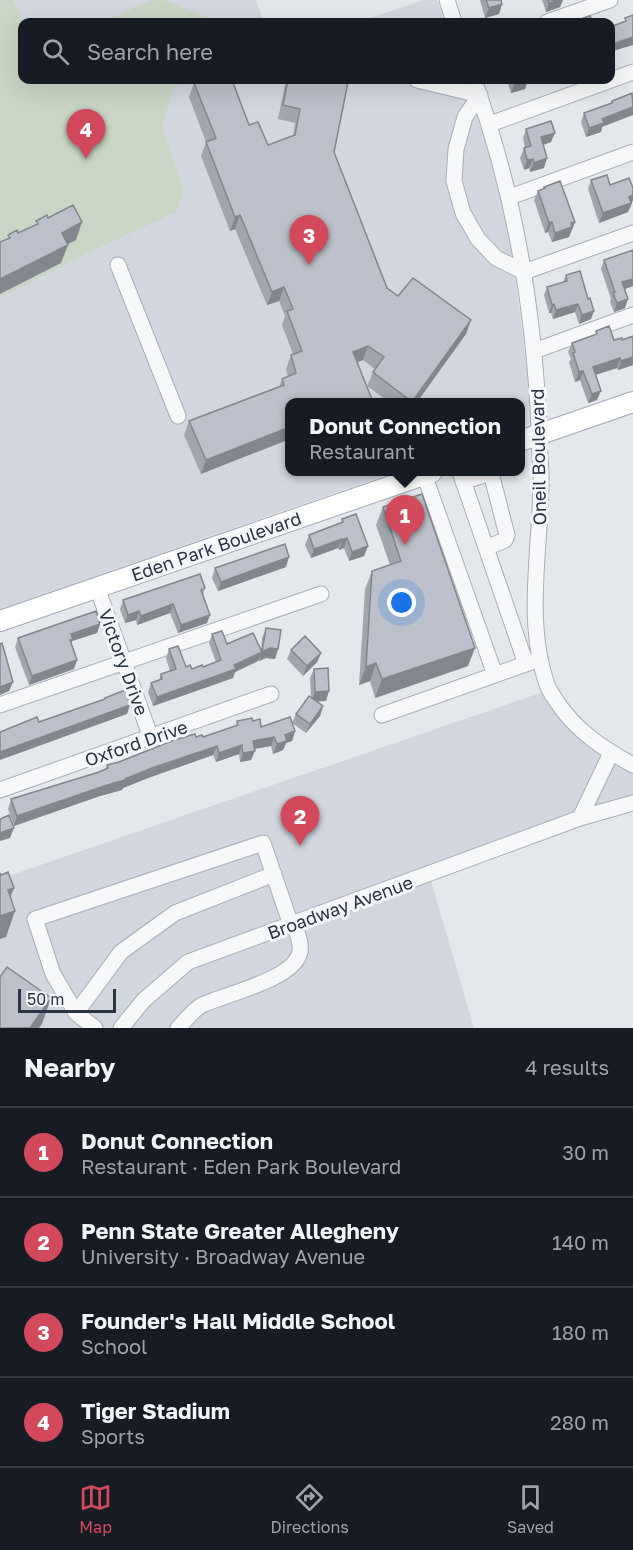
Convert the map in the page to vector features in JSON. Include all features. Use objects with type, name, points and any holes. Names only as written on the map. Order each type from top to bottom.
[{"type":"main road","points":[[530,438],[633,402]]},
{"type":"main road","name":"Eden Park Boulevard","points":[[0,621],[419,476]]},
{"type":"street","points":[[447,0],[453,18]]},
{"type":"street","points":[[558,18],[610,0]]},
{"type":"street","points":[[615,79],[633,72]]},
{"type":"street","points":[[434,84],[480,95],[465,117],[456,149],[454,181],[463,213],[478,239],[496,258],[524,272],[633,233]]},
{"type":"street","name":"Oneil Boulevard","points":[[476,84],[490,124],[510,197],[524,272],[534,351],[530,438],[541,479],[532,662],[566,715],[589,738],[633,765]]},
{"type":"street","points":[[490,124],[600,84]]},
{"type":"street","points":[[510,197],[633,152]]},
{"type":"street","points":[[118,265],[178,416]]},
{"type":"street","points":[[534,351],[633,315]]},
{"type":"street","points":[[429,476],[495,675]]},
{"type":"street","points":[[486,548],[505,540],[507,535],[490,476]]},
{"type":"street","points":[[382,715],[532,662],[486,548],[461,477]]},
{"type":"street","name":"Victory Drive","points":[[97,587],[151,738]]},
{"type":"street","points":[[0,705],[321,594]]},
{"type":"street","name":"Oxford Drive","points":[[0,790],[271,694]]},
{"type":"street","points":[[580,818],[611,753]]},
{"type":"street","name":"Broadway Avenue","points":[[121,1028],[144,1000],[188,963],[580,818],[633,804]]},
{"type":"street","points":[[95,1028],[76,1013],[53,974],[34,920],[263,843],[300,943],[300,954],[294,965],[282,974],[199,1006],[178,1028]]},
{"type":"street","points":[[76,1013],[121,952],[175,913],[274,874]]},
{"type":"shaded area","points":[[0,0],[256,0],[263,18],[18,18],[18,84],[467,84],[495,169],[512,250],[531,402],[525,412],[525,398],[285,398],[285,476],[383,476],[0,609]]},
{"type":"shaded area","points":[[423,0],[437,0],[444,18],[371,18]]},
{"type":"shaded area","points":[[549,690],[566,715],[633,765],[633,803],[429,874],[474,1028],[0,1028],[0,879]]},
{"type":"green space","points":[[0,0],[13,0],[22,18],[18,18],[18,84],[195,84],[174,85],[162,127],[184,190],[176,212],[90,252],[0,298]]},
{"type":"green space","points":[[152,0],[166,0],[206,18],[112,18]]},
{"type":"building","points":[[486,0],[501,0],[502,4],[489,8]]},
{"type":"building","points":[[633,15],[633,37],[615,43],[615,25],[626,21],[625,18]]},
{"type":"building","points":[[194,84],[234,84],[249,125],[258,122],[268,145],[295,135],[300,109],[283,105],[287,84],[348,84],[334,152],[387,288],[398,296],[413,278],[471,320],[415,398],[407,398],[373,372],[384,357],[368,346],[353,352],[371,398],[285,398],[285,429],[206,460],[189,421],[284,385],[282,379],[296,373],[291,355],[302,351],[287,311],[293,309],[284,287],[272,292],[240,215],[235,217],[206,142],[216,138]]},
{"type":"building","points":[[632,93],[633,107],[602,119],[604,123],[589,128],[584,113]]},
{"type":"building","points":[[551,121],[555,133],[541,137],[547,158],[534,163],[533,159],[527,160],[524,148],[531,146],[526,129]]},
{"type":"building","points":[[607,175],[610,185],[629,178],[633,195],[629,197],[631,203],[603,213],[591,180]]},
{"type":"building","points":[[560,181],[575,222],[571,223],[572,227],[555,233],[552,222],[549,223],[538,191]]},
{"type":"building","points":[[73,205],[82,222],[62,233],[68,245],[0,279],[0,242],[10,238],[8,235],[17,230],[18,233],[38,224],[36,221],[47,215],[48,218]]},
{"type":"building","points":[[633,250],[633,279],[622,282],[628,299],[617,303],[604,260]]},
{"type":"building","points":[[580,271],[594,311],[582,315],[578,304],[556,310],[554,304],[552,305],[547,287],[567,281],[566,275]]},
{"type":"building","points":[[609,326],[614,340],[633,336],[633,357],[621,361],[620,358],[593,367],[601,391],[592,394],[583,371],[579,372],[572,343],[597,334],[596,331]]},
{"type":"building","points":[[422,494],[475,648],[382,679],[376,663],[366,667],[372,571],[401,561],[383,507]]},
{"type":"building","points":[[356,514],[368,546],[352,552],[347,538],[314,549],[309,535],[343,522],[342,519]]},
{"type":"building","points":[[285,544],[289,557],[221,582],[215,568]]},
{"type":"building","points":[[200,574],[205,588],[201,590],[210,615],[181,625],[173,604],[141,616],[139,611],[128,615],[123,600]]},
{"type":"building","points":[[96,611],[100,624],[71,634],[73,639],[70,640],[77,660],[32,676],[18,638]]},
{"type":"building","points":[[266,628],[281,630],[278,649],[270,648],[262,652]]},
{"type":"building","points":[[222,631],[227,644],[253,633],[262,652],[234,665],[236,669],[157,697],[151,683],[162,679],[161,674],[176,669],[169,649],[178,646],[186,667],[190,665],[192,669],[202,665],[203,667],[221,660],[212,634]]},
{"type":"building","points":[[305,636],[321,653],[307,666],[291,650]]},
{"type":"building","points":[[2,643],[13,682],[0,687],[0,644]]},
{"type":"building","points":[[328,668],[329,691],[315,692],[314,669]]},
{"type":"building","points":[[125,690],[130,705],[0,752],[0,732],[37,717],[39,722]]},
{"type":"building","points":[[309,696],[323,706],[310,724],[296,714]]},
{"type":"building","points":[[290,717],[295,731],[285,735],[287,741],[277,744],[274,737],[253,741],[255,751],[243,753],[242,745],[219,753],[217,746],[17,816],[11,799],[99,772],[108,768],[107,765],[174,740],[195,734],[196,737],[202,735],[203,737],[238,725],[237,721],[260,719],[261,727]]},
{"type":"building","points":[[9,815],[14,828],[0,833],[0,819]]},
{"type":"building","points":[[8,872],[14,888],[8,890],[15,911],[0,916],[0,873],[1,875]]},
{"type":"building","points":[[7,967],[51,998],[30,1028],[0,1028],[0,977]]},
{"type":"place","name":"Tiger Stadium","points":[[86,159]]},
{"type":"place","name":"Founder's Hall Middle School","points":[[309,265]]},
{"type":"place","name":"Donut Connection","points":[[405,545]]},
{"type":"place","name":"Penn State Greater Allegheny","points":[[300,846]]}]
